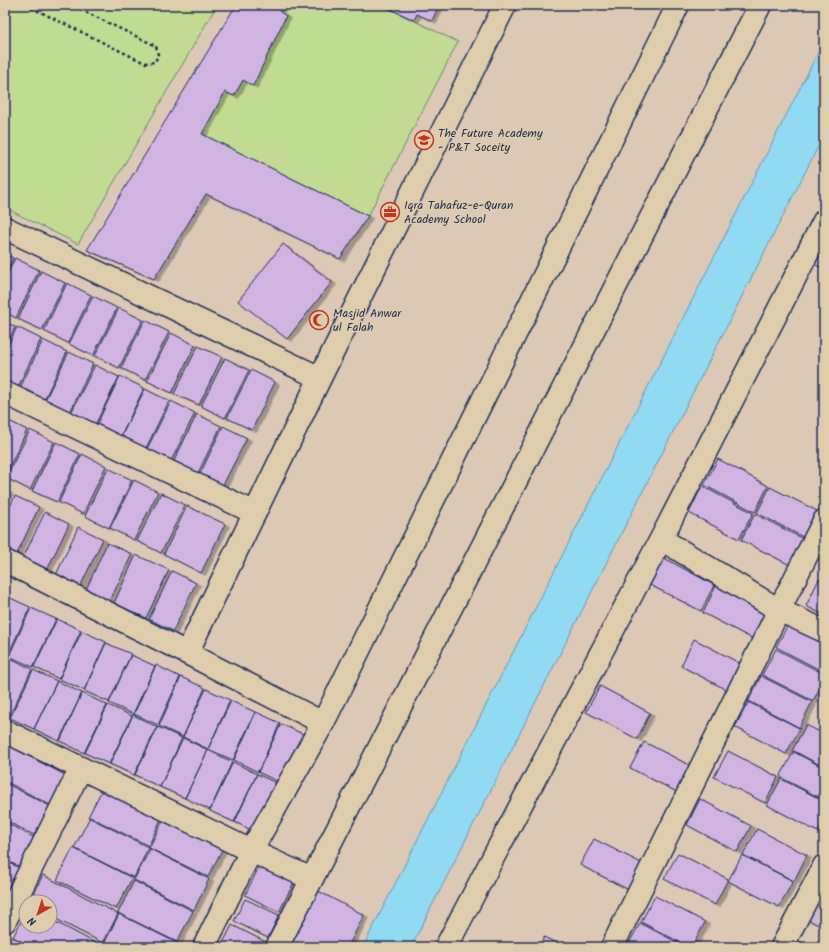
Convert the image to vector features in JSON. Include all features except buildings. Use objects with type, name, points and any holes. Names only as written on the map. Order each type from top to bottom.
[{"type":"street","points":[[188,653],[320,378],[505,5]]},
{"type":"street","points":[[204,947],[251,851],[323,723],[678,5]]},
{"type":"street","points":[[277,947],[760,5]]},
{"type":"street","points":[[446,947],[661,539],[824,221]]},
{"type":"street","points":[[5,228],[320,378]]},
{"type":"street","points":[[5,393],[255,514]]},
{"type":"street","points":[[612,947],[824,521]]},
{"type":"street","points":[[661,539],[779,610],[824,631]]},
{"type":"street","points":[[5,562],[188,653],[323,723]]},
{"type":"street","points":[[5,731],[251,851],[312,879]]},
{"type":"street","points":[[5,921],[82,768]]},
{"type":"street","points":[[782,947],[824,866]]},
{"type":"path","points":[[5,9],[9,5],[25,5],[145,63],[155,62],[158,55],[156,46],[70,5]]},
{"type":"green space","points":[[5,5],[217,5],[78,244],[5,208]]},
{"type":"green space","points":[[283,5],[382,5],[458,42],[368,216],[202,134],[225,92],[234,96],[243,80],[253,85],[286,16],[279,11]]},
{"type":"water","points":[[824,41],[824,135],[411,947],[363,947]]},
{"type":"place","name":"The Future Academy - P&T Soceity","points":[[424,140]]},
{"type":"place","name":"Iqra Tahafuz-e-Quran Academy School","points":[[390,212]]},
{"type":"place","name":"Masjid Anwar ul Falah","points":[[319,320]]}]
